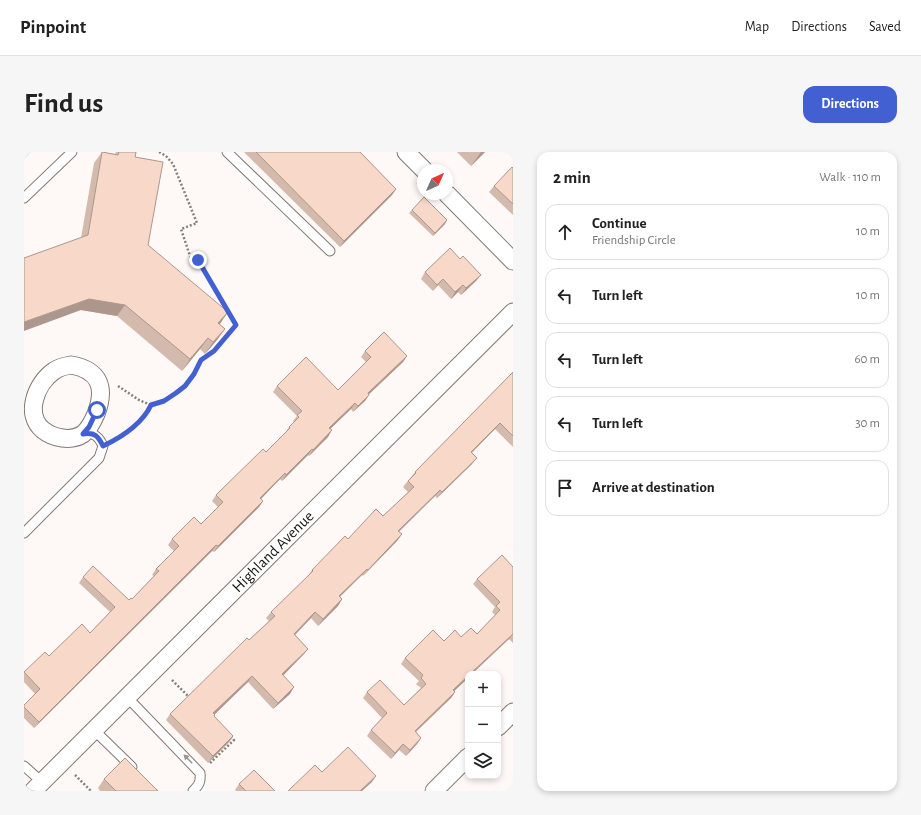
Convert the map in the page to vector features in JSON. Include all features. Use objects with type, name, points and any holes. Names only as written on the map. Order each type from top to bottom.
[{"type":"street","points":[[406,152],[418,164]]},
{"type":"street","points":[[453,200],[513,260]]},
{"type":"street","name":"Highland Avenue","points":[[37,787],[513,312]]},
{"type":"street","points":[[71,365],[81,366],[97,378],[101,389],[101,398],[93,420],[83,434],[75,437],[56,437],[48,434],[40,428],[28,408],[40,386],[53,372],[61,367],[71,365]]},
{"type":"street","points":[[501,724],[513,712]]},
{"type":"street","points":[[434,791],[465,760]]},
{"type":"lane","points":[[24,198],[72,152]]},
{"type":"lane","points":[[227,152],[330,251]]},
{"type":"lane","points":[[24,533],[99,458],[103,446],[96,435],[90,433],[83,434]]},
{"type":"lane","points":[[127,697],[200,773],[201,779],[199,785],[193,791]]},
{"type":"lane","points":[[94,730],[140,775]]},
{"type":"lane","points":[[24,766],[37,787]]},
{"type":"path","points":[[116,384],[139,400],[151,405],[164,401],[185,386],[194,374],[201,360],[214,351],[236,325],[198,260],[192,262],[181,229],[197,223],[173,164],[166,156],[159,152]]},
{"type":"path","points":[[103,446],[122,437],[147,414],[151,405]]},
{"type":"path","points":[[172,680],[194,702]]},
{"type":"path","points":[[207,766],[234,740],[228,735]]},
{"type":"path","points":[[76,775],[91,791]]},
{"type":"building","points":[[102,152],[118,155],[119,152],[136,152],[135,157],[163,162],[148,245],[228,312],[218,323],[225,329],[213,342],[208,338],[190,359],[125,305],[89,299],[24,322],[24,258],[88,235]]},
{"type":"building","points":[[256,152],[360,152],[396,189],[344,241]]},
{"type":"building","points":[[512,167],[513,168],[513,204],[494,186]]},
{"type":"building","points":[[421,200],[427,200],[447,220],[435,233],[412,210]]},
{"type":"building","points":[[450,248],[460,259],[463,256],[481,275],[466,288],[463,285],[455,292],[443,279],[437,285],[425,272]]},
{"type":"building","points":[[384,332],[407,356],[368,393],[369,395],[358,406],[355,403],[329,428],[332,430],[313,450],[312,449],[286,475],[285,473],[260,498],[263,501],[218,546],[216,545],[39,722],[24,707],[24,705],[40,689],[24,672],[45,652],[49,656],[82,624],[90,633],[115,607],[83,577],[93,566],[129,600],[131,598],[132,599],[159,571],[156,569],[179,546],[172,539],[194,517],[201,524],[223,502],[216,495],[263,449],[266,452],[299,417],[297,415],[302,411],[277,386],[306,357],[338,390],[371,357],[365,351]]},
{"type":"building","points":[[513,372],[513,436],[500,423],[471,452],[477,458],[442,492],[440,490],[398,531],[402,534],[368,570],[367,569],[339,596],[342,599],[323,619],[315,612],[294,634],[308,649],[282,674],[294,687],[278,703],[252,676],[213,713],[215,715],[214,716],[233,736],[213,756],[170,714],[247,638],[249,640],[275,616],[271,612],[313,571],[312,570],[345,536],[348,539],[376,509],[383,516],[414,487],[408,481],[416,473],[415,472]]},
{"type":"building","points":[[502,555],[513,567],[513,634],[473,671],[465,671],[465,679],[453,690],[455,692],[415,731],[421,738],[410,750],[403,744],[395,753],[371,730],[387,713],[367,692],[380,680],[404,705],[426,684],[421,678],[423,675],[405,658],[433,630],[444,641],[455,630],[461,637],[471,628],[477,634],[500,610],[496,606],[500,602],[477,579]]},
{"type":"building","points":[[348,747],[376,776],[360,791],[288,791],[315,765],[322,772]]},
{"type":"building","points":[[125,758],[158,791],[116,791],[104,779]]},
{"type":"building","points":[[254,770],[275,791],[246,791],[239,784]]},
{"type":"route","points":[[97,410],[89,427],[83,434],[90,433],[96,435],[103,446],[122,437],[147,414],[151,405],[164,401],[185,386],[194,374],[201,360],[214,351],[236,325],[198,260]]}]
